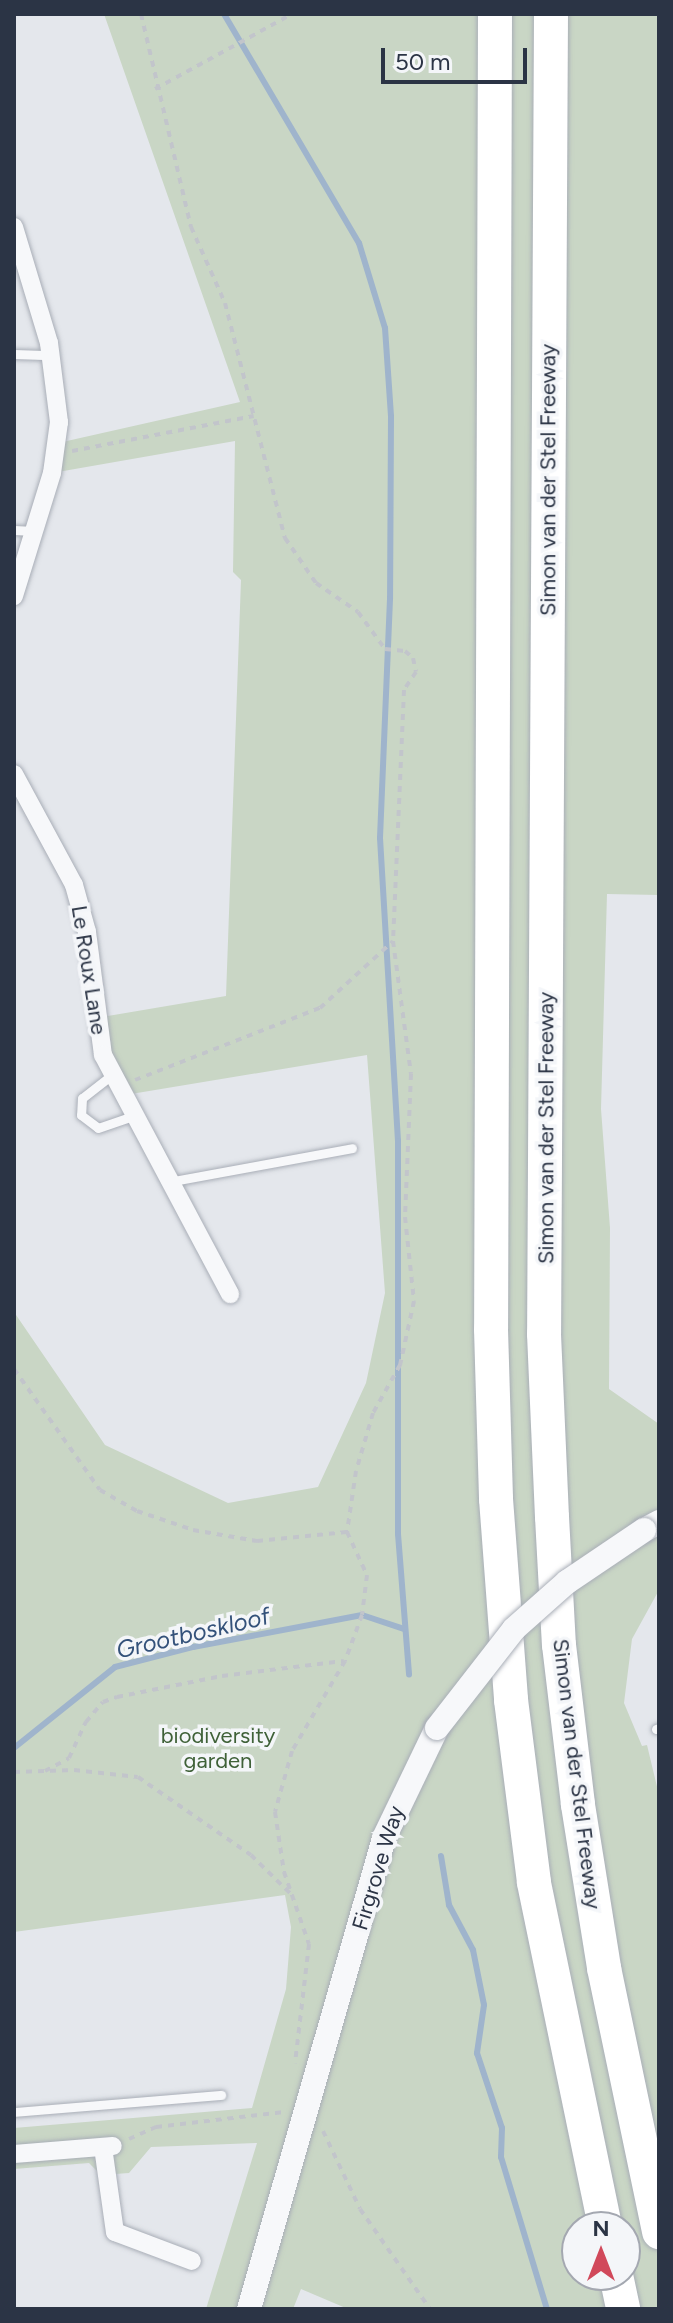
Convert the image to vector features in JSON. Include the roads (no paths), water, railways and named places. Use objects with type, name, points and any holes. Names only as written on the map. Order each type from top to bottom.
[{"type":"highway","points":[[495,14],[491,1329],[496,1499],[511,1700],[534,1883],[602,2211]]},
{"type":"highway","name":"Simon van der Stel Freeway","points":[[551,14],[544,1334],[552,1517],[559,1645],[578,1805],[604,1968],[659,2232]]},
{"type":"street","points":[[14,227],[52,355],[57,454],[14,596]]},
{"type":"street","name":"Le Roux Lane","points":[[14,774],[74,885],[87,932],[101,1043],[117,1080],[230,1294]]},
{"type":"street","name":"Firgrove Way","points":[[249,2309],[384,1838],[437,1728],[514,1629],[567,1582],[652,1526]]},
{"type":"street","points":[[14,2154],[108,2146],[115,2232],[192,2261]]},
{"type":"lane","points":[[14,354],[52,355]]},
{"type":"lane","points":[[14,530],[34,531]]},
{"type":"lane","points":[[117,1080],[82,1098],[81,1115],[98,1128],[136,1115]]},
{"type":"lane","points":[[173,1181],[352,1148]]},
{"type":"lane","points":[[14,2112],[221,2095]]},
{"type":"waterway","points":[[224,14],[359,243],[385,328],[391,417],[390,599],[380,838],[398,1141],[398,1534],[409,1675]]},
{"type":"waterway","name":"Grootboskloof","points":[[14,1748],[115,1667],[193,1647],[362,1615],[404,1629]]},
{"type":"waterway","points":[[441,1856],[449,1905],[473,1950],[484,2005],[477,2053],[502,2128],[501,2157],[547,2309]]},
{"type":"park label","name":"biodiversity garden","points":[[218,1748]]}]
